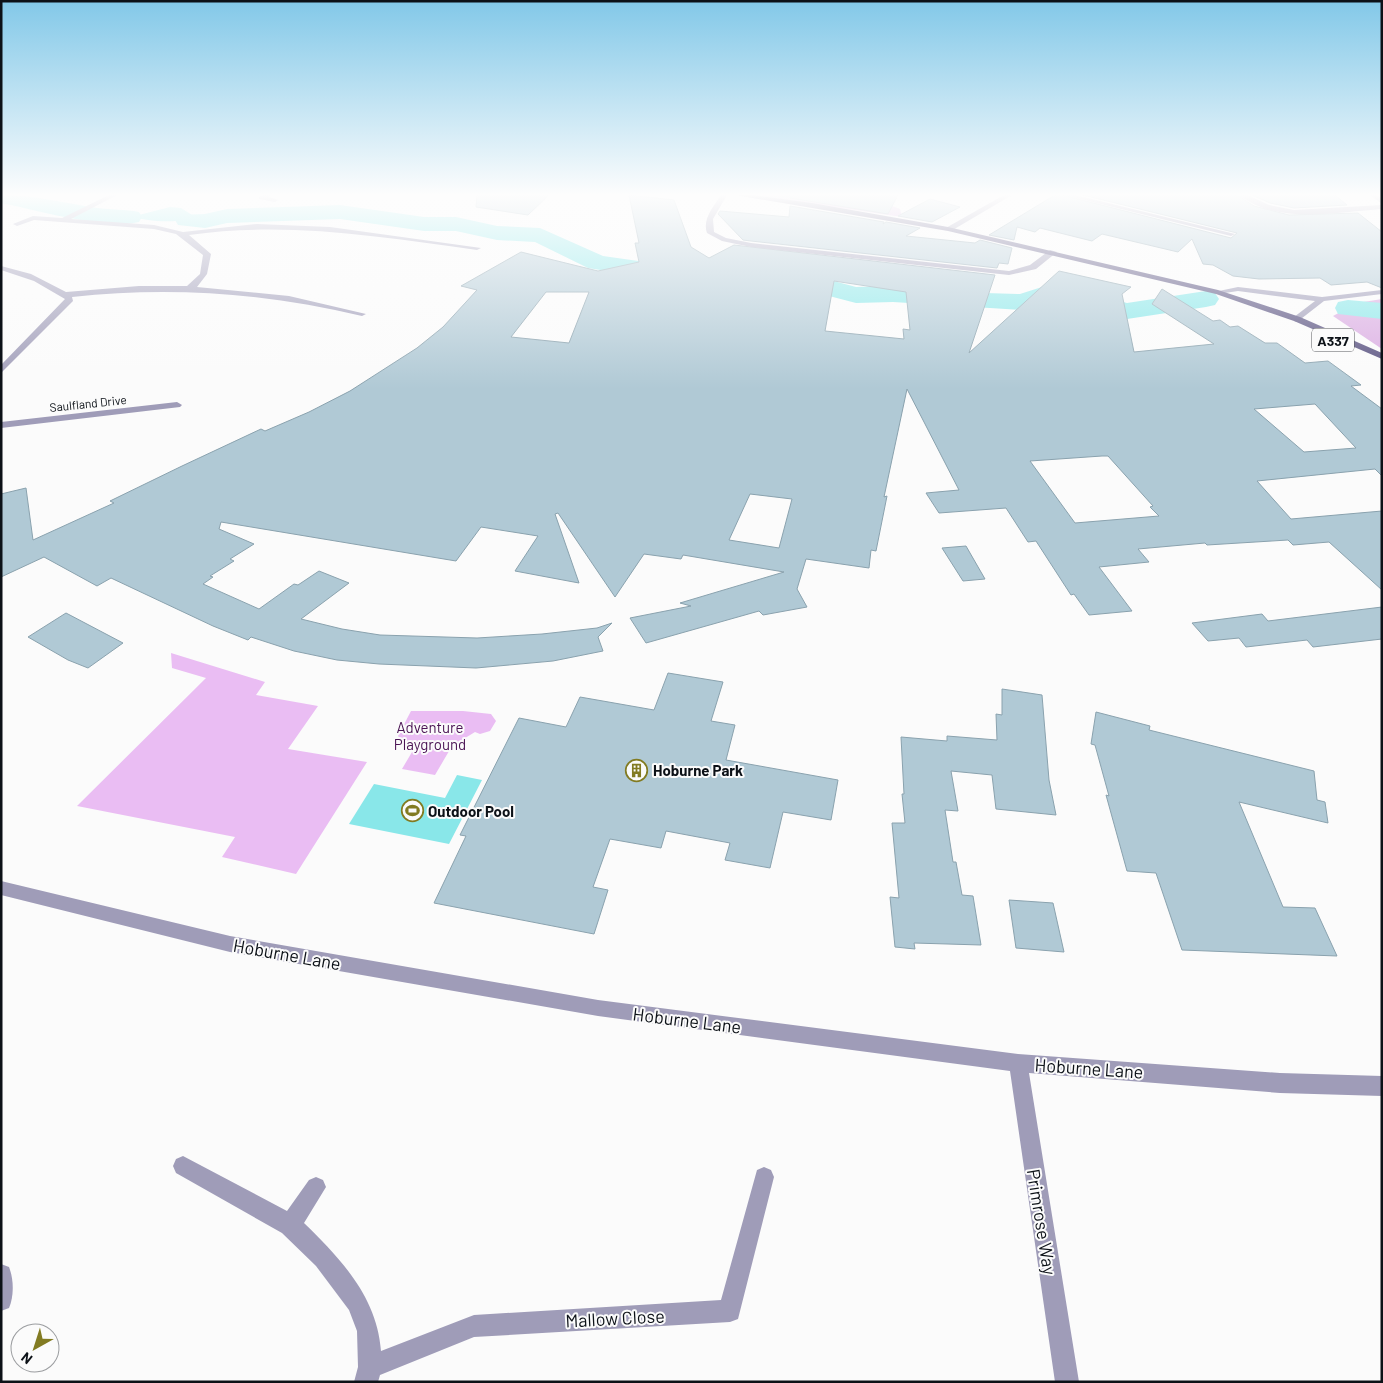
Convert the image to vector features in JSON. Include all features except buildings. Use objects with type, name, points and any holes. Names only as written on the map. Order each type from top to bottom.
[{"type":"main road","name":"A337","points":[[1082,260],[1168,281],[1297,319],[1382,357]]},
{"type":"main road","name":"A337","points":[[1214,294],[1382,357]]},
{"type":"main road","points":[[1284,321],[1297,319]]},
{"type":"street","points":[[190,288],[196,286],[203,277],[206,269],[206,260]]},
{"type":"street","points":[[894,260],[1009,272],[1033,266],[1042,260]]},
{"type":"street","points":[[1,268],[17,271],[70,299],[1,370]]},
{"type":"street","points":[[65,295],[147,287],[190,288],[280,297],[336,307],[362,314]]},
{"type":"street","points":[[1214,294],[1238,289],[1322,300],[1382,292]]},
{"type":"street","points":[[1297,319],[1322,300]]},
{"type":"street","name":"Saulfland Drive","points":[[1,425],[177,406]]},
{"type":"street","name":"Hoburne Lane","points":[[1,888],[230,944],[588,1006],[1018,1063],[1280,1083],[1382,1086]]},
{"type":"street","name":"Primrose Way","points":[[1018,1063],[1067,1382]]},
{"type":"street","points":[[183,1166],[290,1225],[324,1258],[358,1303],[368,1331],[368,1374]]},
{"type":"street","name":"Mallow Close","points":[[368,1374],[474,1326],[730,1311],[764,1177]]},
{"type":"street","points":[[290,1225],[316,1187]]},
{"type":"street","points":[[1,1275],[1,1300]]},
{"type":"green space","points":[[171,653],[265,682],[256,695],[318,706],[288,749],[367,762],[296,874],[222,857],[235,837],[77,806],[206,678],[172,668]]},
{"type":"green space","name":"Adventure Playground","points":[[411,711],[463,711],[491,714],[496,721],[490,731],[480,734],[475,732],[452,746],[435,775],[402,769],[412,752],[398,736]]},
{"type":"shaded area","points":[[1382,299],[1382,349],[1333,316],[1357,303]]},
{"type":"water","name":"Outdoor Pool","points":[[457,775],[482,780],[449,844],[349,824],[374,784],[445,798]]},
{"type":"waterway","points":[[590,260],[597,263],[681,275]]},
{"type":"waterway","points":[[772,283],[791,285],[811,283],[856,295],[893,294],[985,301],[1023,302],[1045,294],[1065,301],[1089,301],[1117,310],[1127,311],[1206,299]]},
{"type":"waterway","points":[[1348,308],[1382,311]]},
{"type":"place","name":"Hoburne Park","points":[[637,770]]},
{"type":"place","name":"Outdoor Pool","points":[[412,811]]}]
